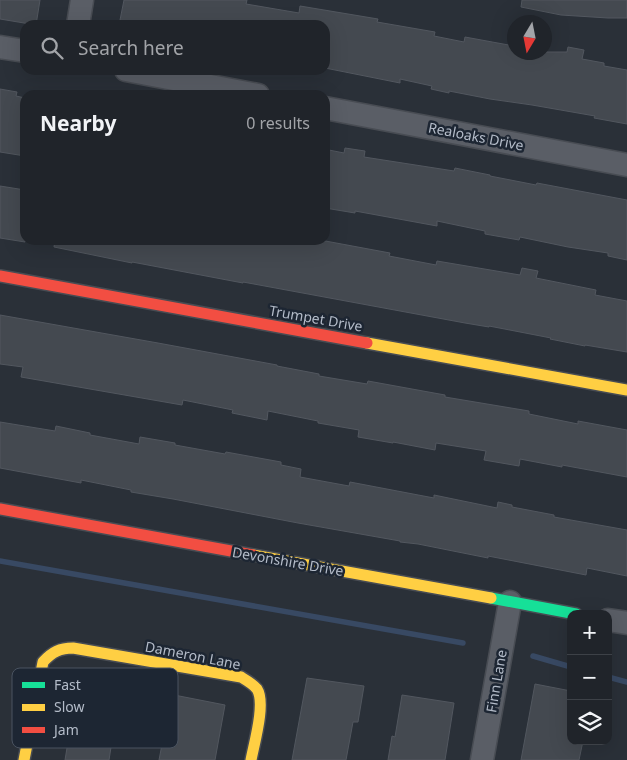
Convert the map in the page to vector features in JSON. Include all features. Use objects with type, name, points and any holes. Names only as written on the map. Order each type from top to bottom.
[{"type":"street","points":[[79,20],[82,0]]},
{"type":"street","points":[[0,47],[20,50]]},
{"type":"street","points":[[152,75],[232,90]]},
{"type":"street","name":"Realoaks Drive","points":[[330,109],[627,165]]},
{"type":"street","name":"Trumpet Drive","points":[[0,276],[627,390]]},
{"type":"street","name":"Devonshire Drive","points":[[0,509],[567,612]]},
{"type":"street","name":"Finn Lane","points":[[482,760],[510,602]]},
{"type":"street","points":[[612,621],[627,623]]},
{"type":"street","name":"Dameron Lane","points":[[42,668],[43,662],[51,653],[61,648],[73,648],[241,677],[257,690],[260,701],[260,711],[251,760]]},
{"type":"building","points":[[0,0],[40,0],[37,20],[20,20],[20,22],[0,19]]},
{"type":"building","points":[[124,0],[247,0],[246,4],[299,13],[300,6],[378,19],[377,22],[435,32],[434,36],[464,42],[465,37],[507,45],[507,60],[552,60],[552,52],[567,52],[568,47],[584,50],[582,59],[604,63],[604,66],[627,70],[627,124],[594,118],[595,116],[532,105],[449,91],[449,93],[431,89],[432,86],[400,79],[400,83],[330,69],[330,20],[120,20]]},
{"type":"building","points":[[522,0],[627,0],[627,18],[561,15],[521,7]]},
{"type":"building","points":[[0,89],[17,92],[16,96],[20,97],[20,155],[0,152]]},
{"type":"building","points":[[345,148],[365,151],[364,157],[454,171],[455,168],[536,185],[537,183],[627,200],[627,260],[608,256],[608,253],[520,237],[519,240],[485,234],[485,231],[437,221],[437,226],[355,211],[355,213],[330,209],[330,150],[344,153]]},
{"type":"building","points":[[0,186],[20,189],[20,241],[0,238]]},
{"type":"building","points":[[330,242],[390,253],[389,256],[436,265],[437,261],[520,275],[522,268],[538,271],[536,278],[596,290],[595,295],[627,301],[627,352],[585,346],[489,326],[132,263],[54,247],[54,245],[330,245]]},
{"type":"building","points":[[0,315],[277,365],[319,374],[319,376],[367,384],[368,381],[445,395],[445,397],[529,411],[529,414],[578,424],[578,421],[627,430],[627,477],[520,459],[519,466],[484,460],[486,451],[436,443],[435,450],[358,437],[359,430],[318,423],[318,421],[268,411],[267,420],[232,413],[233,410],[183,400],[182,405],[21,377],[23,367],[0,364]]},
{"type":"building","points":[[0,422],[55,431],[56,426],[90,433],[90,435],[139,444],[140,437],[175,443],[175,445],[225,454],[226,452],[281,462],[281,465],[301,469],[300,477],[349,486],[350,482],[434,498],[434,495],[497,508],[498,502],[512,505],[512,507],[554,515],[554,517],[627,530],[627,576],[587,568],[586,575],[131,492],[131,490],[81,480],[81,483],[0,468]]},
{"type":"building","points":[[307,678],[364,686],[358,722],[353,722],[346,760],[292,760]]},
{"type":"building","points":[[535,684],[567,690],[567,745],[582,745],[579,760],[521,760]]},
{"type":"building","points":[[402,695],[454,703],[445,760],[388,760],[392,736],[395,737]]},
{"type":"building","points":[[178,696],[225,705],[215,760],[159,760],[161,748],[178,748]]},
{"type":"building","points":[[67,748],[111,748],[109,760],[65,760]]},
{"type":"waterway","points":[[0,561],[463,643]]},
{"type":"waterway","points":[[533,656],[567,666]]},
{"type":"waterway","points":[[612,678],[627,682]]},
{"type":"traffic: fast","points":[[491,598],[567,612]]},
{"type":"traffic: slow","points":[[367,343],[627,390]]},
{"type":"traffic: slow","points":[[253,555],[491,598]]},
{"type":"traffic: slow","points":[[42,668],[43,662],[56,651],[73,648],[241,677],[257,689],[259,695],[260,713],[251,760]]},
{"type":"traffic: slow","points":[[24,760],[26,748]]},
{"type":"traffic: jam","points":[[0,276],[367,343]]},
{"type":"traffic: jam","points":[[0,509],[253,555]]}]
